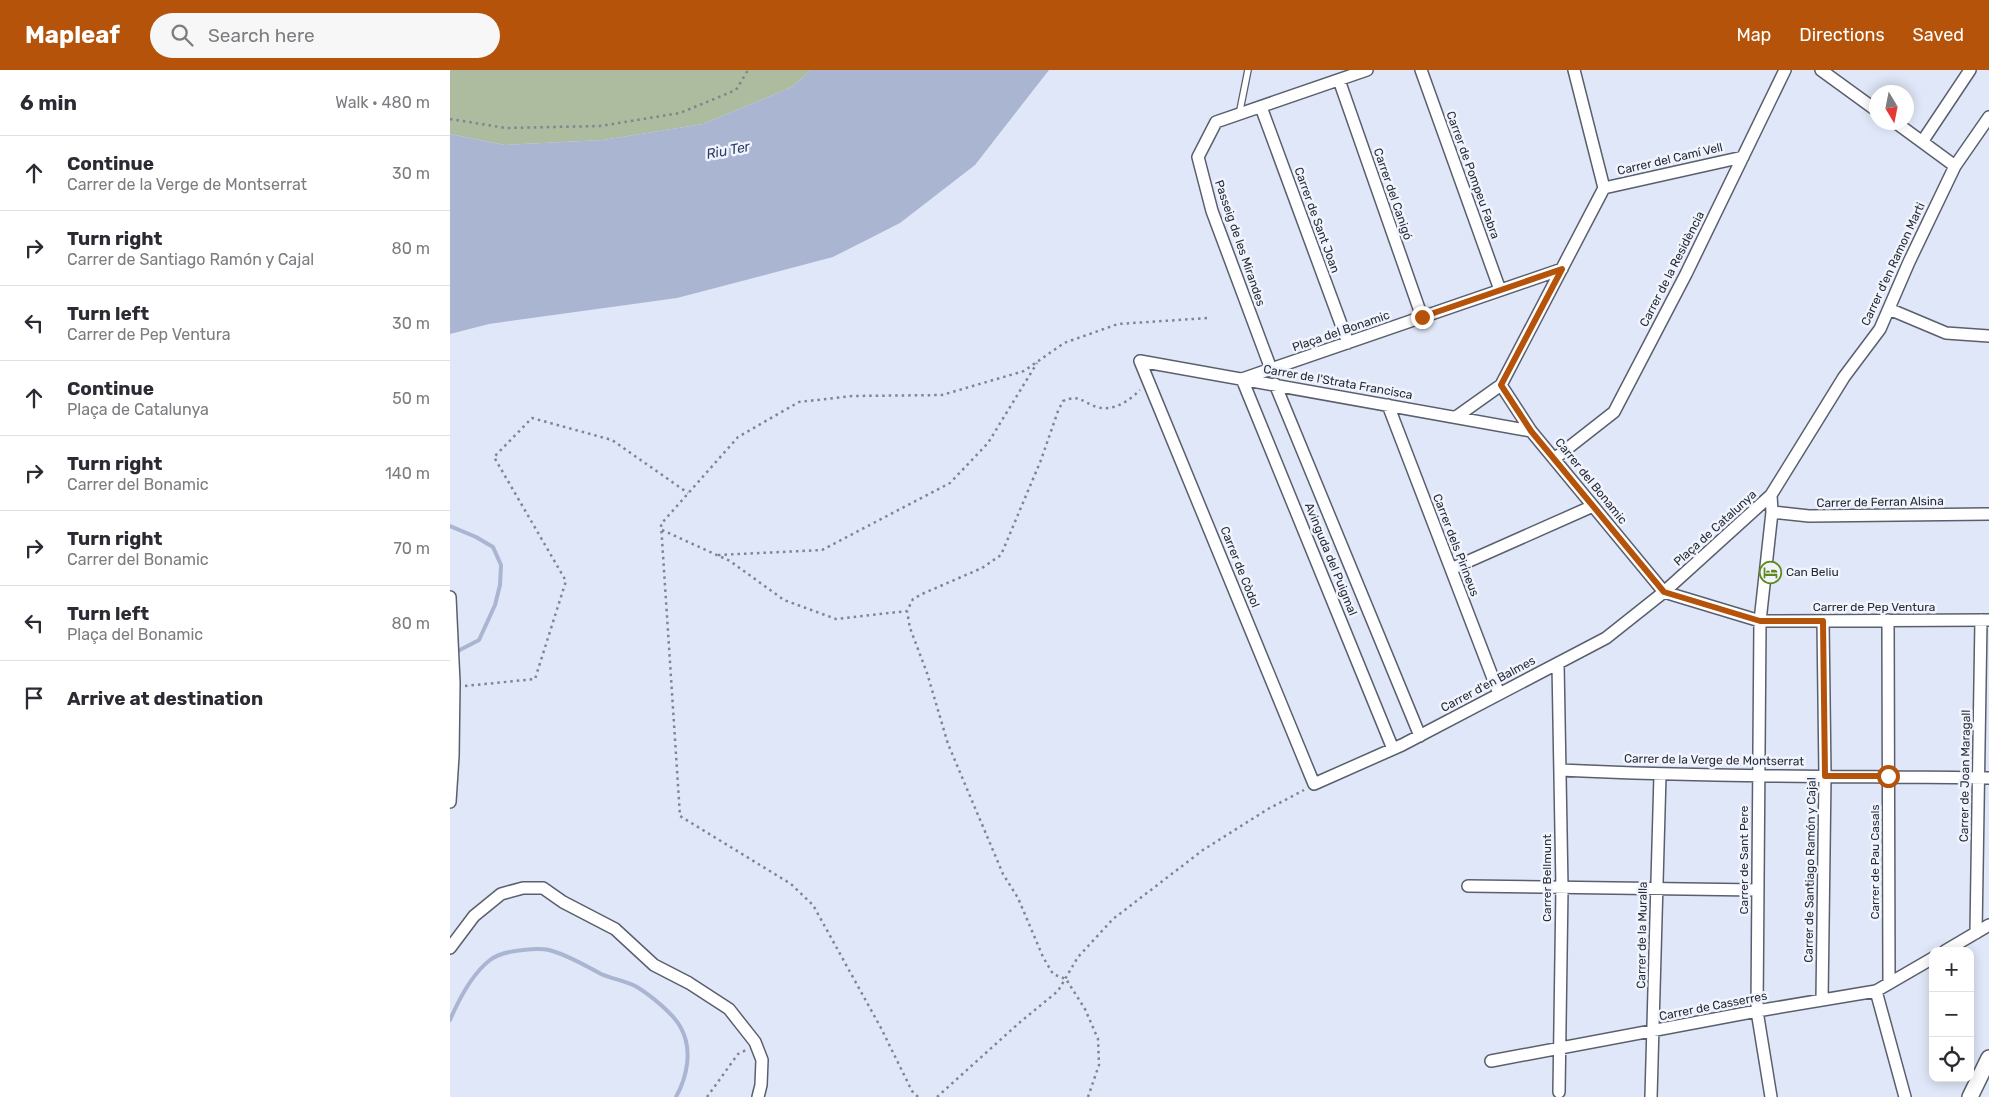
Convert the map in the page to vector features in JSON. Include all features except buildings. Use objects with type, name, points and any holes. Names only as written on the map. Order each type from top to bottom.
[{"type":"street","name":"Passeig de les Mirandes","points":[[1271,369],[1212,211],[1198,157],[1216,122],[1368,70]]},
{"type":"street","name":"Carrer de Pompeu Fabra","points":[[1421,70],[1500,290]]},
{"type":"street","points":[[1456,417],[1501,385],[1604,188],[1574,70]]},
{"type":"street","name":"Carrer de la Residència","points":[[1554,459],[1614,412],[1686,274],[1785,70]]},
{"type":"street","points":[[1821,70],[1869,105]]},
{"type":"street","points":[[1922,142],[1970,70]]},
{"type":"street","name":"Carrer del Canigó","points":[[1339,80],[1422,317]]},
{"type":"street","name":"Carrer de Sant Joan","points":[[1261,107],[1348,343]]},
{"type":"street","name":"Carrer d'en Ramon Marti","points":[[1771,495],[1844,376],[1880,329],[1955,166],[1988,118]]},
{"type":"street","points":[[1906,130],[1955,166]]},
{"type":"street","name":"Carrer del Camí Vell","points":[[1604,188],[1743,157]]},
{"type":"street","name":"Plaça del Bonamic","points":[[1242,379],[1562,269]]},
{"type":"street","points":[[1889,309],[1946,333],[1989,336]]},
{"type":"street","name":"Carrer de l'Strata Francisca","points":[[1140,361],[1531,431]]},
{"type":"street","name":"Carrer de Còdol","points":[[1140,361],[1314,784]]},
{"type":"street","name":"Avinguda del Puigmal","points":[[1242,379],[1393,749]]},
{"type":"street","name":"Avinguda del Puigmal","points":[[1275,384],[1420,736]]},
{"type":"street","name":"Carrer del Bonamic","points":[[1501,385],[1531,431],[1664,592]]},
{"type":"street","name":"Carrer dels Pirineus","points":[[1388,405],[1499,694]]},
{"type":"street","name":"Plaça de Catalunya","points":[[1760,621],[1772,512],[1771,495]]},
{"type":"street","name":"Plaça de Catalunya","points":[[1664,592],[1771,495]]},
{"type":"street","points":[[1451,568],[1593,506]]},
{"type":"street","name":"Carrer de Ferran Alsina","points":[[1772,512],[1808,516],[1989,514]]},
{"type":"street","points":[[1664,592],[1760,621]]},
{"type":"street","name":"Carrer d'en Balmes","points":[[1314,784],[1420,736],[1606,638],[1664,592]]},
{"type":"street","points":[[450,597],[454,685],[450,802]]},
{"type":"street","name":"Carrer de Pau Casals","points":[[1888,620],[1889,983]]},
{"type":"street","name":"Carrer de Pep Ventura","points":[[1760,621],[1985,620]]},
{"type":"street","name":"Carrer de Joan Maragall","points":[[1976,933],[1984,778],[1985,620]]},
{"type":"street","name":"Carrer de Sant Pere","points":[[1760,621],[1757,1011],[1771,1097]]},
{"type":"street","name":"Carrer de Santiago Ramón y Cajal","points":[[1822,1000],[1825,776],[1823,621]]},
{"type":"street","name":"Carrer Bellmunt","points":[[1558,663],[1562,888],[1559,1092]]},
{"type":"street","name":"Carrer de la Verge de Montserrat","points":[[1560,770],[1660,775],[1758,774],[1984,778]]},
{"type":"street","name":"Carrer de la Muralla","points":[[1651,1097],[1660,775]]},
{"type":"street","points":[[1468,886],[1757,890]]},
{"type":"street","points":[[450,948],[474,916],[501,894],[523,888],[543,888],[563,902],[615,929],[654,965],[690,983],[729,1010],[756,1046],[762,1060],[761,1085],[758,1097]]},
{"type":"street","points":[[1952,947],[1989,925]]},
{"type":"street","name":"Carrer de Casserres","points":[[1491,1061],[1757,1011],[1876,991],[1929,960]]},
{"type":"street","points":[[1876,991],[1906,1097]]},
{"type":"street","points":[[1970,1097],[1989,1058]]},
{"type":"lane","points":[[1239,115],[1248,70]]},
{"type":"path","points":[[450,119],[506,128],[600,126],[680,113],[736,90],[748,70]]},
{"type":"path","points":[[918,1097],[912,1091],[881,1028],[812,905],[791,884],[680,816],[661,524],[738,437],[799,402],[852,396],[942,395],[1024,371],[1064,343],[1118,324],[1208,318]]},
{"type":"path","points":[[718,555],[822,550],[950,484],[988,443],[1038,361]]},
{"type":"path","points":[[1088,1097],[1099,1065],[1098,1039],[1085,1009],[1066,979],[1053,974],[1043,957],[1018,898],[1000,866],[948,744],[927,673],[906,612],[913,599],[982,568],[1001,555],[1041,460],[1063,401],[1073,397],[1097,406],[1111,408],[1130,400],[1148,382]]},
{"type":"path","points":[[454,685],[535,679],[566,581],[494,457],[532,418],[612,440],[688,494]]},
{"type":"path","points":[[661,530],[730,560],[784,600],[836,619],[906,612]]},
{"type":"path","points":[[937,1097],[1019,1023],[1058,991],[1078,957],[1107,926],[1146,892],[1203,850],[1268,809],[1314,784]]},
{"type":"path","points":[[707,1097],[738,1054],[756,1046]]},
{"type":"green space","points":[[450,70],[811,70],[792,87],[703,124],[603,140],[505,145],[450,134]]},
{"type":"water","name":"Riu Ter","points":[[811,70],[1049,70],[975,165],[900,223],[833,257],[677,298],[489,324],[450,334],[450,134],[505,145],[603,140],[703,124],[792,87]]},
{"type":"waterway","points":[[450,526],[476,537],[493,547],[501,565],[500,585],[495,605],[479,640],[454,653]]},
{"type":"waterway","points":[[450,1020],[462,995],[477,972],[497,956],[529,949],[543,949],[556,952],[576,960],[601,974],[637,987],[655,1000],[678,1023],[685,1036],[688,1054],[686,1072],[676,1097]]},
{"type":"place","name":"Can Beliu","points":[[1770,572]]},
{"type":"route","points":[[1422,317],[1562,269],[1501,385],[1531,431],[1664,592],[1760,621],[1823,621],[1825,776],[1888,776]]}]
